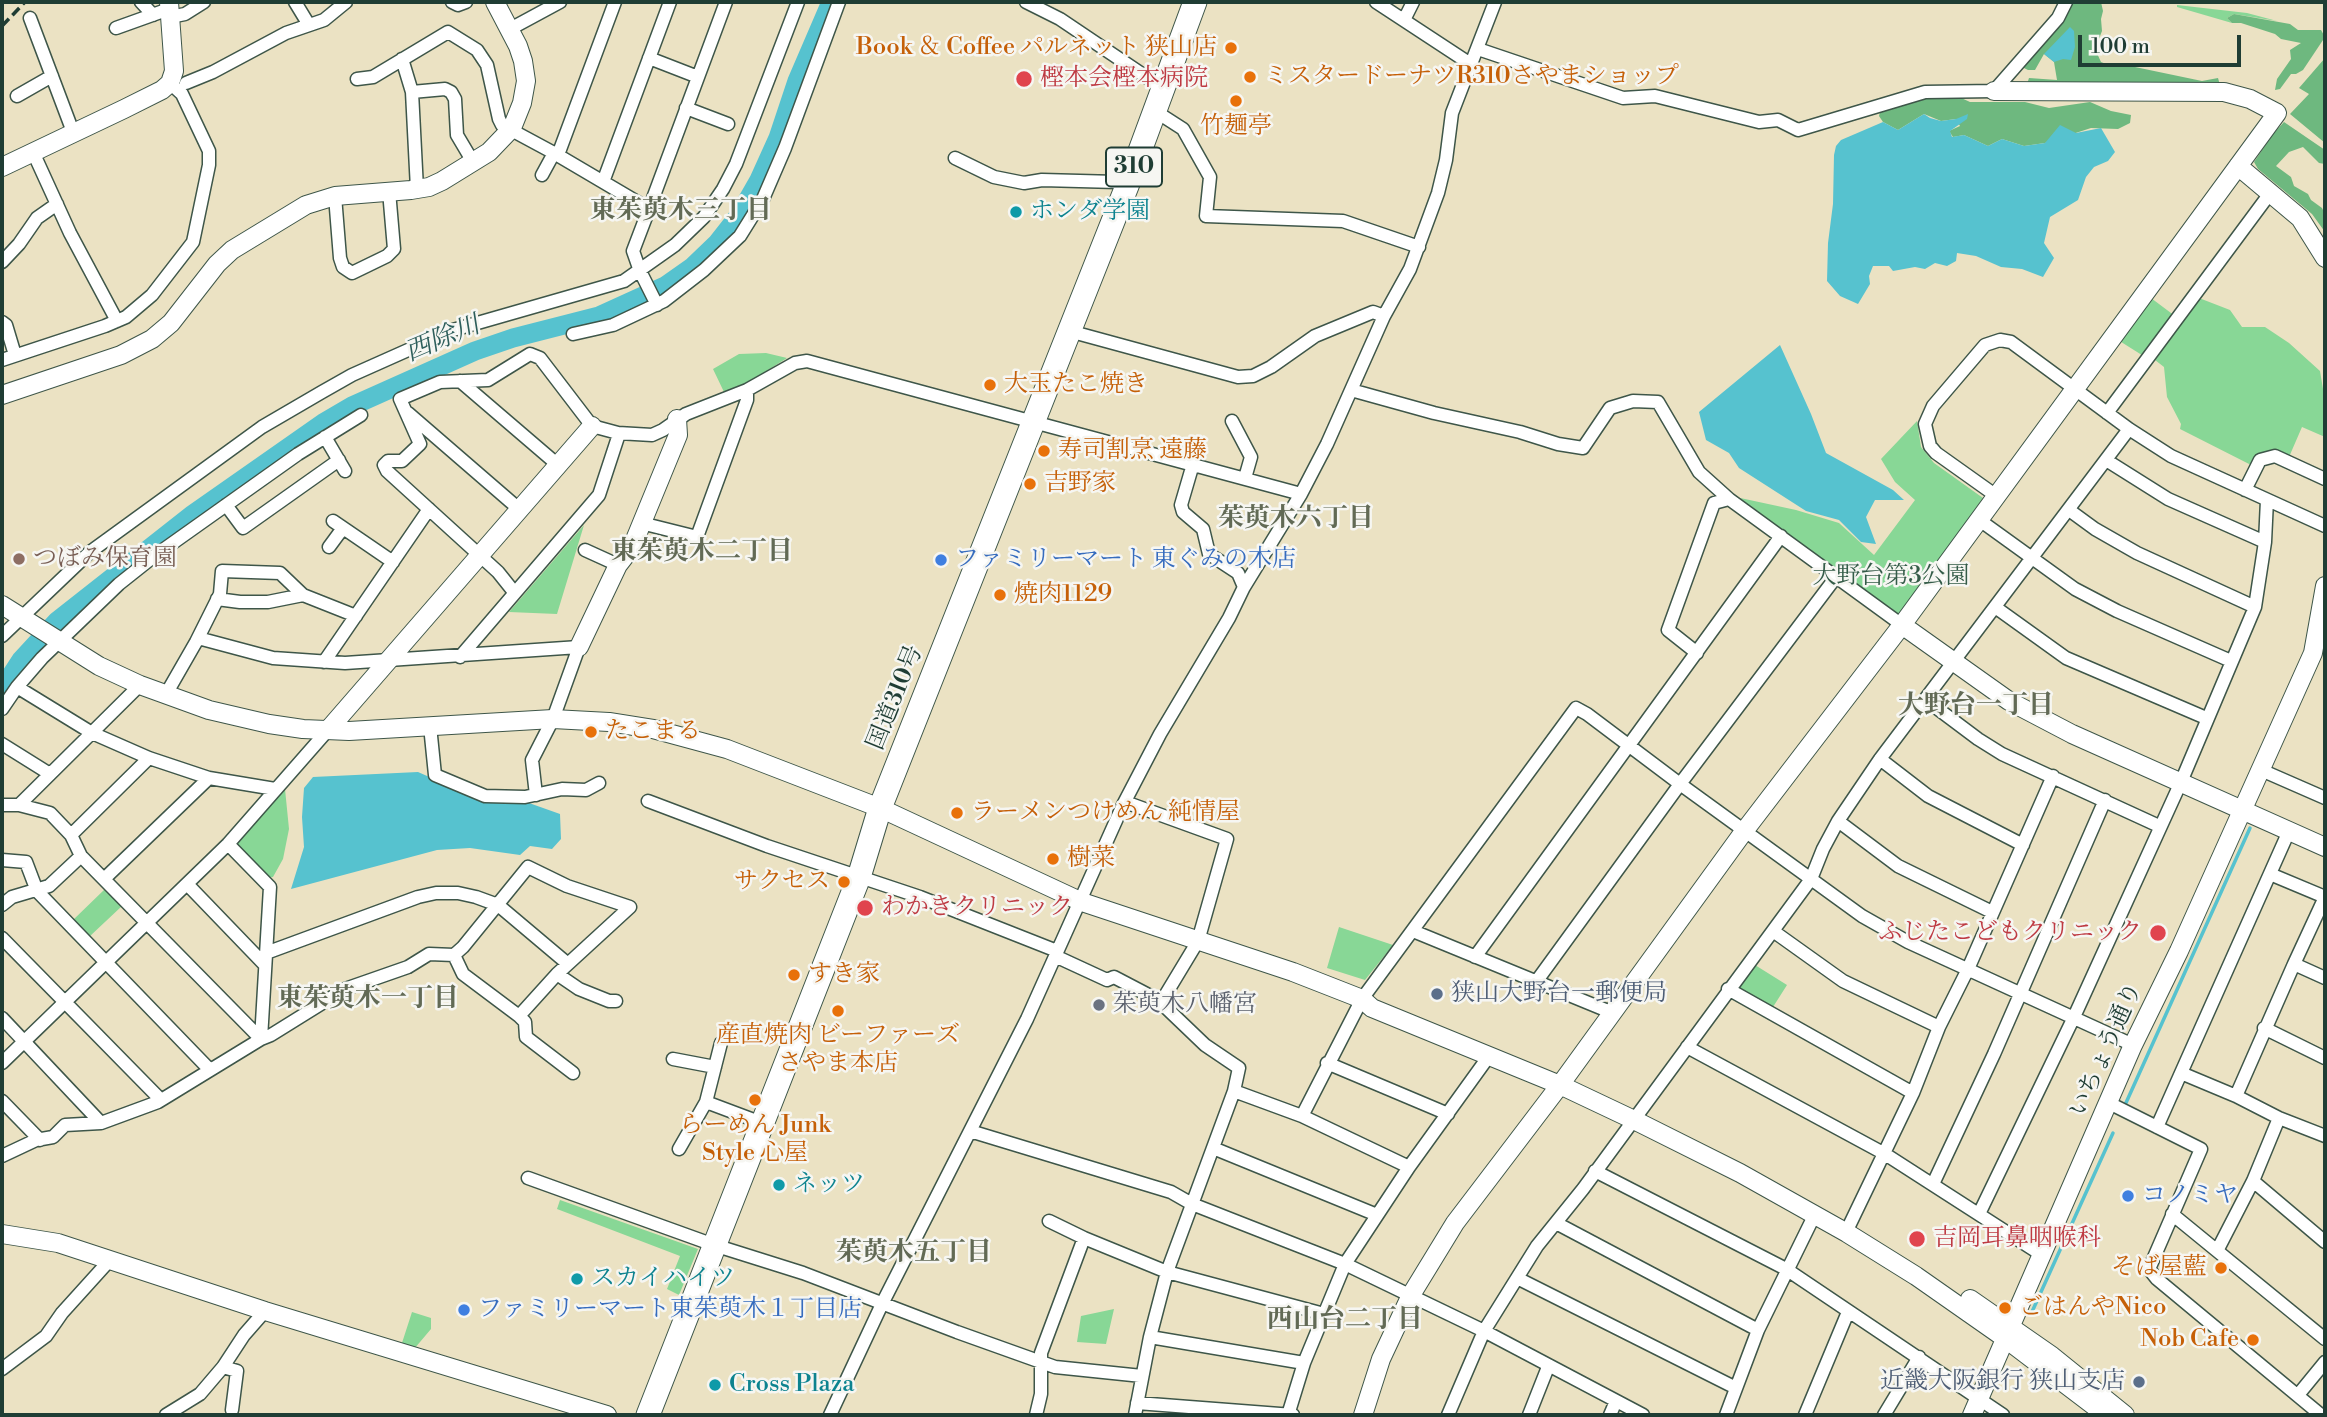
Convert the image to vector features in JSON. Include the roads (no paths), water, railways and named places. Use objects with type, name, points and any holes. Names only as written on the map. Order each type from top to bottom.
[{"type":"highway","name":"国道310号","points":[[648,1415],[859,877],[880,808],[1127,186],[1195,2]]},
{"type":"street","points":[[141,2],[165,11],[184,13],[204,2]]},
{"type":"street","points":[[295,2],[309,25]]},
{"type":"street","points":[[2,166],[162,90],[213,72],[286,33],[324,20],[346,2]]},
{"type":"street","points":[[452,2],[458,5],[466,2]]},
{"type":"street","points":[[2,395],[121,355],[152,339],[171,323],[217,264],[232,250],[306,205],[335,196],[417,189],[442,181],[498,144],[512,129],[522,103],[526,81],[523,61],[495,2]]},
{"type":"street","points":[[510,29],[540,7],[560,2]]},
{"type":"street","points":[[542,175],[556,154],[615,2]]},
{"type":"street","points":[[603,182],[670,2]]},
{"type":"street","points":[[656,302],[640,272],[633,251],[726,2]]},
{"type":"street","points":[[2,636],[90,552],[262,427],[330,387],[453,330],[624,281],[640,272],[690,232],[723,189],[753,122],[798,2]]},
{"type":"street","points":[[573,334],[613,325],[685,286],[740,236],[763,199],[785,148],[839,2]]},
{"type":"street","points":[[1026,2],[1060,19],[1164,89]]},
{"type":"street","points":[[1376,2],[1472,65]]},
{"type":"street","points":[[1404,20],[1413,2]]},
{"type":"street","points":[[830,1415],[882,1304],[1027,1019],[1125,802],[1160,734],[1229,618],[1244,587],[1301,494],[1327,444],[1384,316],[1410,269],[1440,185],[1452,113],[1495,2]]},
{"type":"street","points":[[1994,91],[2058,18],[2066,2]]},
{"type":"street","points":[[116,28],[165,11]]},
{"type":"street","points":[[2,360],[117,321],[134,311],[152,295],[189,248],[195,236],[209,165],[209,151],[174,71],[165,11]]},
{"type":"street","points":[[30,18],[73,132]]},
{"type":"street","points":[[357,79],[373,77],[444,33],[451,32],[482,53],[491,78],[500,122],[649,209]]},
{"type":"street","points":[[1363,1415],[1381,1359],[1411,1295],[1455,1223],[1563,1081],[1745,830],[1902,625],[2277,113],[2250,99],[2224,92],[1925,92],[1798,130],[1778,120],[1759,122],[1655,96],[1623,98],[1478,49]]},
{"type":"street","points":[[649,58],[698,77]]},
{"type":"street","points":[[402,59],[412,92],[417,189]]},
{"type":"street","points":[[17,96],[52,76]]},
{"type":"street","points":[[412,92],[445,89],[452,92],[455,99],[457,135],[473,162]]},
{"type":"street","points":[[686,108],[728,124]]},
{"type":"street","points":[[1155,111],[1183,129],[1210,177],[1206,216],[1343,221],[1419,247]]},
{"type":"street","points":[[33,152],[92,277],[117,321]]},
{"type":"street","points":[[956,158],[994,177],[1024,183],[1042,180],[1116,182],[1127,186]]},
{"type":"street","points":[[2238,166],[2300,218],[2325,258]]},
{"type":"street","points":[[335,196],[340,258],[343,267],[352,273],[387,256],[394,249],[389,191]]},
{"type":"street","points":[[2107,413],[2271,192]]},
{"type":"street","points":[[2,262],[37,218],[57,204]]},
{"type":"street","points":[[1069,331],[1238,377],[1253,376],[1271,367],[1315,336],[1373,312],[1384,316]]},
{"type":"street","points":[[2,322],[6,325],[15,355]]},
{"type":"street","points":[[1995,495],[1936,453],[1930,446],[1924,424],[1933,406],[1985,345],[2000,340],[2011,342],[2129,429],[2171,456],[2325,526]]},
{"type":"street","points":[[514,592],[480,554],[387,471],[384,465],[388,461],[401,461],[420,444],[400,399],[440,382],[488,380],[530,354],[540,358],[592,426],[619,433],[652,435],[677,419],[747,390],[795,363],[807,360],[1301,494]]},
{"type":"street","points":[[460,381],[558,465]]},
{"type":"street","points":[[641,523],[697,537],[747,400],[747,390]]},
{"type":"street","points":[[1351,390],[1583,449],[1610,408],[1633,401],[1658,402],[1699,472],[1729,499],[2009,701],[2073,734],[2325,847]]},
{"type":"street","points":[[405,410],[519,509]]},
{"type":"street","points":[[2,709],[56,639],[119,584],[226,505],[361,415]]},
{"type":"street","points":[[536,795],[532,760],[553,719],[579,647],[618,565],[632,547],[678,435],[677,419]]},
{"type":"street","points":[[1232,421],[1251,457],[1245,478]]},
{"type":"street","points":[[2,1063],[228,845],[592,426]]},
{"type":"street","points":[[1448,1415],[1484,1331],[1538,1246],[1811,879],[1838,821],[1880,759],[2129,429]]},
{"type":"street","points":[[460,657],[599,495],[619,433]]},
{"type":"street","points":[[226,505],[243,528],[342,465],[325,437]]},
{"type":"street","points":[[2245,491],[2260,460],[2267,457],[2274,456],[2325,479]]},
{"type":"street","points":[[2106,460],[2168,499],[2265,542]]},
{"type":"street","points":[[1193,464],[1181,505],[1183,512],[1203,529],[1209,554],[1238,573],[1244,587]]},
{"type":"street","points":[[1697,653],[1668,630],[1714,503],[1729,499]]},
{"type":"street","points":[[1979,1214],[2074,1017],[2159,825],[2181,782],[2255,607],[2265,542],[2267,500]]},
{"type":"street","points":[[324,662],[429,509]]},
{"type":"street","points":[[2069,510],[2095,529],[2137,553],[2255,607]]},
{"type":"street","points":[[1978,519],[2075,589],[2117,611],[2231,661]]},
{"type":"street","points":[[329,547],[338,525],[393,562]]},
{"type":"street","points":[[1475,957],[1782,536]]},
{"type":"street","points":[[585,550],[618,565]]},
{"type":"street","points":[[165,696],[220,594],[222,571],[280,573],[303,595],[356,616]]},
{"type":"street","points":[[1536,982],[1680,784],[1836,577]]},
{"type":"street","name":"いちょう通り","points":[[1972,1415],[2133,1045],[2313,653],[2325,586]]},
{"type":"street","points":[[217,599],[240,603],[268,602],[303,595]]},
{"type":"street","points":[[2,605],[99,666],[165,696],[238,718],[280,726],[328,730],[553,719],[609,722],[695,739],[880,808],[1082,902],[1293,972],[1362,999],[1371,1008],[1489,1056],[1563,1081]]},
{"type":"street","points":[[1995,607],[2066,658],[2206,718]]},
{"type":"street","points":[[198,638],[273,657],[324,662],[386,662],[579,647]]},
{"type":"street","points":[[19,805],[141,685]]},
{"type":"street","points":[[17,687],[92,733],[149,758],[209,778],[275,789]]},
{"type":"street","points":[[1926,700],[2002,754],[2159,825]]},
{"type":"street","points":[[1302,1116],[1362,999],[1576,708],[1587,713],[1862,916],[1908,942],[2133,1045]]},
{"type":"street","points":[[430,726],[435,775],[485,796],[525,797],[562,789],[586,790],[599,783]]},
{"type":"street","points":[[2,744],[50,774]]},
{"type":"street","points":[[71,835],[149,758]]},
{"type":"street","points":[[1880,759],[1928,796],[1962,816],[2023,845]]},
{"type":"street","points":[[2261,770],[2325,798]]},
{"type":"street","points":[[1850,1224],[1913,1093],[1939,1027],[1968,969],[2053,776]]},
{"type":"street","points":[[104,879],[209,778]]},
{"type":"street","points":[[1933,1184],[2021,993],[2105,800]]},
{"type":"street","points":[[648,801],[767,846],[967,915],[1056,954],[1107,980],[1114,977],[1158,1000],[1205,1045],[1238,1068],[1234,1091],[1167,1272],[1150,1337],[1136,1409],[1290,1415],[1304,1363],[1345,1264],[1409,1167],[1489,1056]]},
{"type":"street","points":[[1125,802],[1227,839],[1198,941],[1160,1004]]},
{"type":"street","points":[[2,805],[19,805],[50,813],[71,835],[81,856],[261,1039]]},
{"type":"street","points":[[1838,821],[1898,866],[1992,912]]},
{"type":"street","points":[[2157,1127],[2289,831]]},
{"type":"street","points":[[228,845],[270,887],[261,1039]]},
{"type":"street","points":[[2,905],[12,897],[49,886],[81,856]]},
{"type":"street","points":[[2,859],[26,862],[37,891],[210,1070]]},
{"type":"street","points":[[2,1156],[53,1137],[65,1125],[101,1123],[161,1100],[345,989],[408,967],[429,954],[454,955],[528,867],[566,886],[630,907],[557,974],[519,1016]]},
{"type":"street","points":[[2236,1096],[2264,1028],[2325,897],[2270,874]]},
{"type":"street","points":[[187,884],[266,959]]},
{"type":"street","points":[[266,959],[418,897],[436,893],[458,893],[498,905],[568,964]]},
{"type":"street","points":[[1413,931],[1613,1013]]},
{"type":"street","points":[[1773,931],[1843,981],[1939,1027]]},
{"type":"street","points":[[2,938],[161,1100]]},
{"type":"street","points":[[454,955],[463,974],[519,1016],[525,1022],[527,1037],[573,1073]]},
{"type":"street","points":[[2294,964],[2325,978]]},
{"type":"street","points":[[557,974],[579,989],[609,1001],[616,1001]]},
{"type":"street","points":[[1728,989],[1913,1093]]},
{"type":"street","points":[[1362,999],[1373,996],[1722,1152],[1850,1224],[1942,1280],[2106,1415]]},
{"type":"street","points":[[2,1018],[101,1123]]},
{"type":"street","points":[[2264,1028],[2325,1058]]},
{"type":"street","points":[[679,1149],[706,1102],[721,1043]]},
{"type":"street","points":[[1687,1047],[1885,1154],[2042,1255]]},
{"type":"street","points":[[673,1059],[715,1067]]},
{"type":"street","points":[[1327,1063],[1448,1114]]},
{"type":"street","points":[[2181,1073],[2325,1136]]},
{"type":"street","points":[[1234,1091],[1302,1116],[1409,1167]]},
{"type":"street","points":[[2,1101],[40,1140]]},
{"type":"street","points":[[706,1102],[762,1123]]},
{"type":"street","points":[[2109,1103],[2201,1149],[2149,1269],[2157,1279],[2321,1415]]},
{"type":"street","points":[[1637,1115],[1815,1214],[2009,1333],[2125,1415]]},
{"type":"street","points":[[2218,1249],[2253,1181],[2279,1118]]},
{"type":"street","points":[[970,1131],[1171,1192],[1192,1204],[1345,1264],[1484,1331],[1643,1415]]},
{"type":"street","points":[[1213,1148],[1377,1215]]},
{"type":"street","points":[[1595,1171],[1786,1269],[2003,1415]]},
{"type":"street","points":[[528,1178],[714,1245],[803,1273],[1055,1367],[1142,1376]]},
{"type":"street","points":[[2253,1181],[2325,1242]]},
{"type":"street","points":[[1726,1415],[1758,1330],[1815,1214]]},
{"type":"street","points":[[2172,1214],[2325,1339]]},
{"type":"street","points":[[1049,1221],[1167,1272],[1324,1314]]},
{"type":"street","points":[[1556,1223],[1758,1330]]},
{"type":"street","points":[[2,1234],[58,1243],[265,1311],[607,1415]]},
{"type":"street","points":[[1036,1415],[1041,1394],[1041,1353],[1084,1238]]},
{"type":"street","points":[[2,1369],[46,1336],[62,1312],[109,1261]]},
{"type":"street","points":[[1517,1278],[1737,1388]]},
{"type":"street","points":[[166,1415],[200,1394],[265,1311]]},
{"type":"street","points":[[1805,1415],[1848,1312]]},
{"type":"street","points":[[1150,1337],[1304,1363]]},
{"type":"street","points":[[1884,1415],[1919,1357]]},
{"type":"street","points":[[2298,1395],[2325,1362]]},
{"type":"street","points":[[223,1367],[237,1371],[232,1410]]},
{"type":"street","points":[[1529,1415],[1548,1367]]},
{"type":"street","points":[[1610,1415],[1616,1401]]},
{"type":"water","points":[[2070,27],[2074,31],[2075,47],[2071,60],[2054,62],[2044,54]]},
{"type":"water","points":[[1924,114],[1941,121],[1968,114],[1967,119],[1950,131],[1952,137],[1964,135],[1988,146],[2002,139],[2024,146],[2045,143],[2060,125],[2076,133],[2101,128],[2115,152],[2108,161],[2094,167],[2086,177],[2078,200],[2050,217],[2044,243],[2054,258],[2043,277],[2022,269],[2001,267],[1976,256],[1957,253],[1956,261],[1947,266],[1935,263],[1925,269],[1915,267],[1893,271],[1889,266],[1873,266],[1869,276],[1870,284],[1858,304],[1840,296],[1827,281],[1836,146],[1841,140],[1883,122],[1898,130]]},
{"type":"water","points":[[1780,345],[1826,453],[1893,490],[1904,500],[1875,500],[1866,517],[1876,544],[1861,542],[1839,520],[1806,511],[1739,468],[1729,453],[1706,440],[1699,412]]},
{"type":"water","points":[[418,772],[484,801],[529,803],[560,814],[561,839],[552,849],[530,846],[520,855],[470,848],[437,850],[291,889],[304,847],[304,788],[313,777]]},
{"type":"waterway","name":"西除川","points":[[2,689],[21,660],[57,621],[193,514],[323,423],[352,406],[475,351],[513,338],[599,316],[665,286],[692,267],[717,243],[739,215],[759,180],[831,2]]},
{"type":"waterway","points":[[2125,1105],[2250,828]]},
{"type":"waterway","points":[[2031,1314],[2113,1133]]},
{"type":"railway","points":[[2,26],[25,2]]},
{"type":"place","name":"Book ＆ Coffee パルネット 狭山店","points":[[1231,48]]},
{"type":"place","name":"ミスタードーナツR310さやまショップ","points":[[1250,77]]},
{"type":"place","name":"樫本会樫本病院","points":[[1024,79]]},
{"type":"place","name":"竹麺亭","points":[[1236,101]]},
{"type":"place","name":"ホンダ学園","points":[[1016,212]]},
{"type":"place","name":"大玉たこ焼き","points":[[990,385]]},
{"type":"place","name":"寿司割烹 遠藤","points":[[1044,451]]},
{"type":"place","name":"吉野家","points":[[1030,484]]},
{"type":"place","name":"つぼみ保育園","points":[[19,559]]},
{"type":"place","name":"ファミリーマート 東ぐみの木店","points":[[941,560]]},
{"type":"place","name":"焼肉1129","points":[[1000,595]]},
{"type":"place","name":"たこまる","points":[[591,732]]},
{"type":"place","name":"ラーメンつけめん 純情屋","points":[[957,813]]},
{"type":"place","name":"樹菜","points":[[1053,859]]},
{"type":"place","name":"サクセス","points":[[844,882]]},
{"type":"place","name":"わかきクリニック","points":[[865,908]]},
{"type":"place","name":"ふじたこどもクリニック","points":[[2158,933]]},
{"type":"place","name":"すき家","points":[[794,975]]},
{"type":"place","name":"狭山大野台一郵便局","points":[[1437,994]]},
{"type":"place","name":"茱萸木八幡宮","points":[[1099,1005]]},
{"type":"place","name":"産直焼肉 ビーファーズ さやま本店","points":[[838,1011]]},
{"type":"place","name":"らーめん Junk Style 心屋","points":[[755,1100]]},
{"type":"place","name":"ネッツ","points":[[779,1185]]},
{"type":"place","name":"コノミヤ","points":[[2128,1196]]},
{"type":"place","name":"吉岡耳鼻咽喉科","points":[[1917,1239]]},
{"type":"place","name":"そば屋藍","points":[[2221,1268]]},
{"type":"place","name":"スカイハイツ","points":[[577,1279]]},
{"type":"place","name":"ごはんやNico","points":[[2005,1308]]},
{"type":"place","name":"ファミリーマート東茱萸木１丁目店","points":[[464,1310]]},
{"type":"place","name":"Nob Cafe","points":[[2253,1340]]},
{"type":"place","name":"近畿大阪銀行 狭山支店","points":[[2139,1382]]},
{"type":"place","name":"Cross Plaza","points":[[715,1385]]},
{"type":"district","name":"東茱萸木三丁目","points":[[681,212]]},
{"type":"district","name":"茱萸木六丁目","points":[[1296,520]]},
{"type":"district","name":"東茱萸木二丁目","points":[[702,553]]},
{"type":"district","name":"大野台一丁目","points":[[1976,707]]},
{"type":"district","name":"東茱萸木一丁目","points":[[368,1000]]},
{"type":"district","name":"茱萸木五丁目","points":[[914,1254]]},
{"type":"district","name":"西山台二丁目","points":[[1345,1321]]},
{"type":"park label","name":"大野台第3公園","points":[[1891,577]]}]
